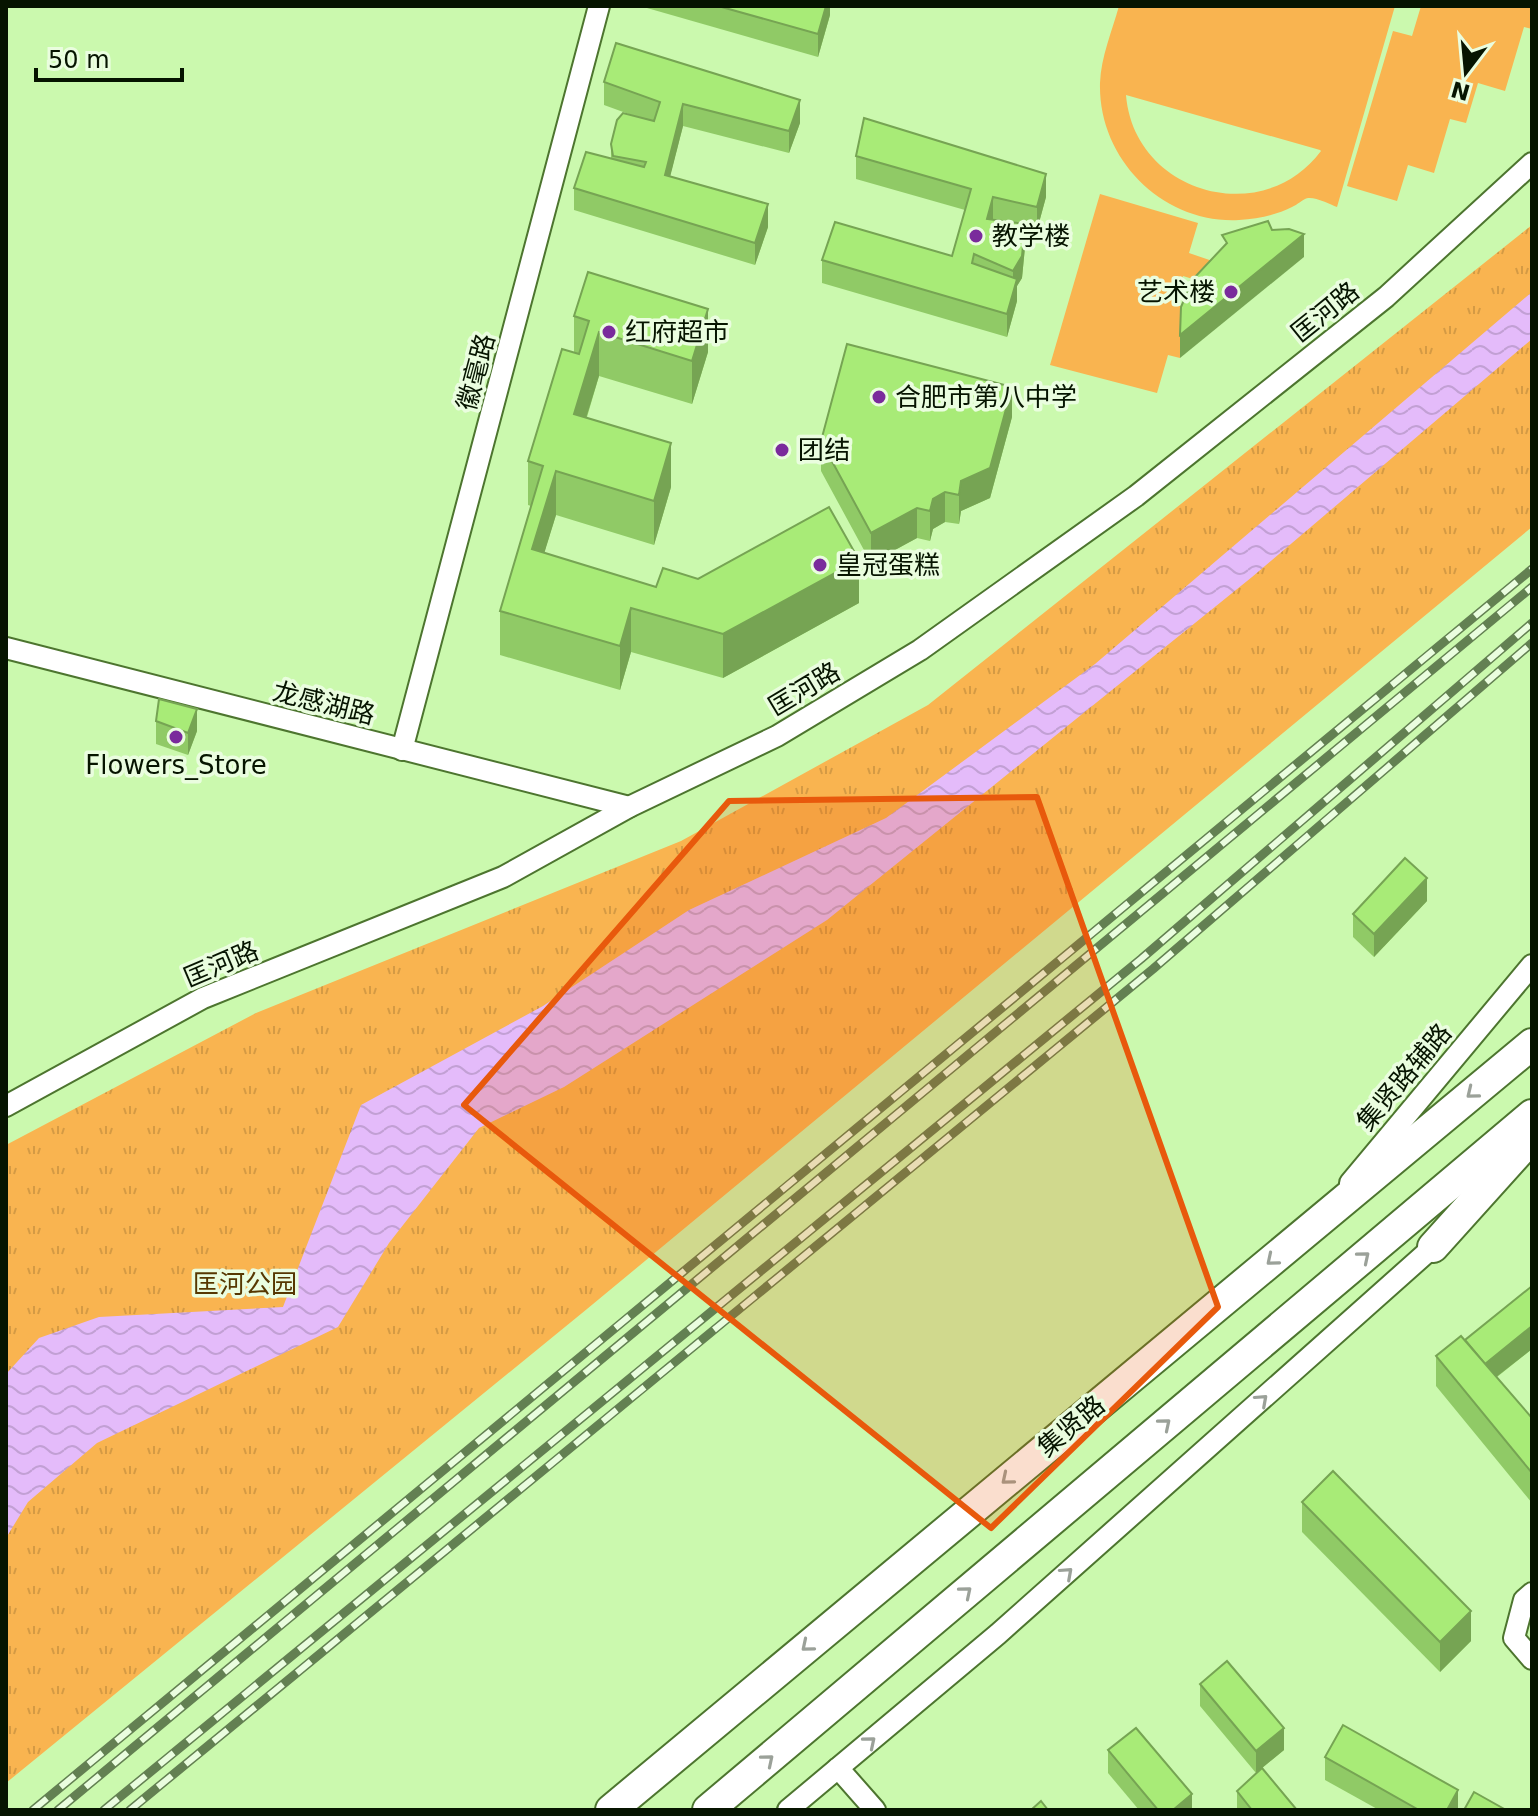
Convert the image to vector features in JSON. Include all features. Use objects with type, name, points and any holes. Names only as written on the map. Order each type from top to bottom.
[{"type":"highway","name":"集贤路","points":[[611,1810],[1532,1044]]},
{"type":"highway","points":[[708,1810],[1532,1115]]},
{"type":"highway","points":[[1433,1247],[1532,1137]]},
{"type":"street","name":"徽毫路","points":[[402,750],[599,6]]},
{"type":"street","name":"匡河路","points":[[6,1106],[203,998],[503,877],[629,807],[777,736],[920,650],[1124,505],[1386,297],[1532,163]]},
{"type":"street","name":"龙感湖路","points":[[6,648],[629,807]]},
{"type":"street","name":"集贤路辅路","points":[[1316,1222],[1532,965]]},
{"type":"street","points":[[788,1810],[1007,1626],[1532,1160]]},
{"type":"street","points":[[1532,1593],[1524,1600],[1514,1638],[1532,1659]]},
{"type":"street","points":[[838,1768],[875,1810]]},
{"type":"highlighted area","points":[[1037,797],[1218,1307],[991,1528],[464,1105],[729,801]]},
{"type":"green space","points":[[1119,6],[1395,6],[1337,207],[1308,198],[1286,210],[1260,218],[1211,218],[1185,211],[1140,182],[1123,161],[1110,137],[1102,111],[1101,73]],"holes":[[[1126,95],[1320,150],[1296,175],[1267,189],[1235,194],[1204,189],[1176,177],[1152,156],[1134,129]]]},
{"type":"green space","points":[[1421,6],[1532,6],[1532,29],[1524,27],[1505,91],[1478,83],[1466,123],[1450,119],[1434,173],[1408,165],[1397,201],[1347,186],[1393,31],[1412,36]]},
{"type":"green space","points":[[1100,194],[1198,223],[1189,253],[1227,266],[1209,284],[1183,276],[1173,304],[1190,309],[1180,358],[1168,355],[1157,393],[1050,365]]},
{"type":"green space","name":"匡河公园","points":[[1532,225],[1532,527],[587,1309],[6,1783],[6,1145],[256,1013],[681,841],[928,705]]},
{"type":"water","points":[[1532,292],[1532,339],[1252,577],[827,920],[564,1087],[479,1128],[389,1243],[338,1327],[97,1443],[28,1502],[6,1538],[6,1374],[39,1338],[99,1317],[283,1307],[361,1105],[543,1006],[689,910],[886,818],[1095,664]]},
{"type":"building","points":[[718,6],[826,6],[818,34]]},
{"type":"building","points":[[616,43],[800,100],[789,131],[683,104],[665,175],[768,204],[755,243],[574,188],[586,152],[644,167],[646,162],[613,156],[611,144],[617,120],[623,113],[654,121],[660,102],[604,82]]},
{"type":"building","points":[[864,118],[1046,174],[1037,207],[993,197],[987,219],[1025,224],[1022,256],[1013,271],[974,254],[972,263],[1017,279],[1007,314],[822,260],[835,222],[952,256],[971,189],[856,156]]},
{"type":"building","points":[[1268,221],[1272,230],[1289,229],[1304,234],[1180,335],[1181,307],[1193,279],[1227,243],[1222,235]]},
{"type":"building","points":[[588,272],[708,309],[692,361],[599,332],[574,414],[671,443],[654,501],[556,471],[532,549],[656,587],[663,568],[698,579],[829,507],[859,560],[723,634],[631,608],[620,646],[500,611],[543,466],[528,461],[562,349],[579,354],[589,321],[574,316]]},
{"type":"building","points":[[847,344],[1012,387],[990,468],[961,481],[959,495],[945,492],[933,499],[930,511],[917,508],[871,533],[821,441]]},
{"type":"building","points":[[159,699],[197,709],[188,733],[156,721]]},
{"type":"building","points":[[1405,858],[1427,878],[1374,934],[1353,914]]},
{"type":"building","points":[[1532,1286],[1532,1326],[1485,1364],[1465,1340]]},
{"type":"building","points":[[1461,1336],[1532,1418],[1532,1473],[1436,1356]]},
{"type":"building","points":[[1333,1471],[1471,1611],[1440,1642],[1302,1502]]},
{"type":"building","points":[[1227,1661],[1284,1728],[1256,1751],[1200,1684]]},
{"type":"building","points":[[1343,1725],[1458,1790],[1447,1810],[1419,1810],[1325,1757]]},
{"type":"building","points":[[1136,1728],[1192,1794],[1173,1810],[1158,1810],[1108,1750]]},
{"type":"building","points":[[1262,1768],[1298,1810],[1252,1810],[1237,1791]]},
{"type":"building","points":[[1474,1792],[1506,1810],[1464,1810]]},
{"type":"building","points":[[1041,1801],[1048,1810],[1031,1810]]},
{"type":"railway","points":[[33,1810],[1532,569]]},
{"type":"railway","points":[[58,1810],[1532,587]]},
{"type":"railway","points":[[104,1810],[1141,959],[1532,623]]},
{"type":"railway","points":[[130,1810],[1153,969],[1532,643]]},
{"type":"place","name":"教学楼","points":[[976,236]]},
{"type":"place","name":"艺术楼","points":[[1231,292]]},
{"type":"place","name":"红府超市","points":[[609,332]]},
{"type":"place","name":"合肥市第八中学","points":[[879,397]]},
{"type":"place","name":"团结","points":[[782,450]]},
{"type":"place","name":"皇冠蛋糕","points":[[820,565]]},
{"type":"place","name":"Flowers_Store","points":[[176,737]]}]
